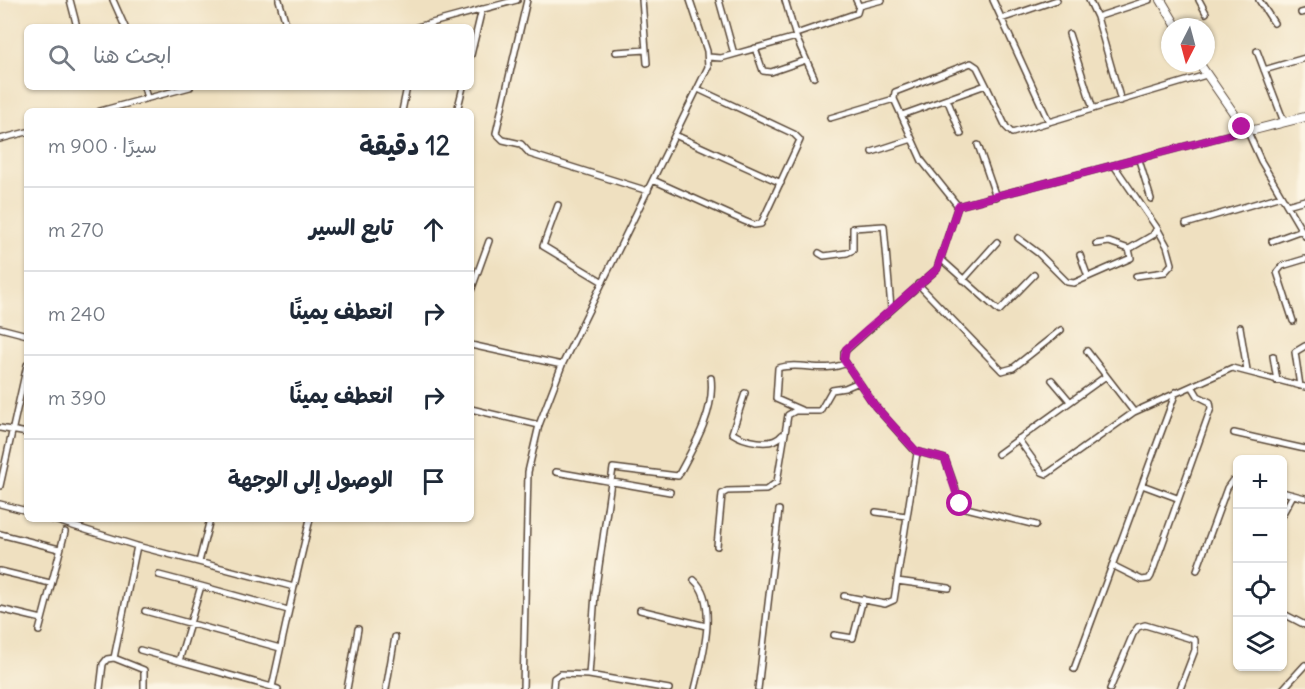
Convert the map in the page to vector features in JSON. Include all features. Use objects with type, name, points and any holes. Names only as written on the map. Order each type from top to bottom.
[{"type":"street","points":[[70,0],[76,23]]},
{"type":"street","points":[[113,0],[124,24]]},
{"type":"street","points":[[279,0],[286,24]]},
{"type":"street","points":[[430,24],[517,0]]},
{"type":"street","points":[[528,0],[496,133],[503,140],[521,144],[530,154],[648,191]]},
{"type":"street","points":[[642,0],[647,63]]},
{"type":"street","points":[[523,689],[528,472],[539,425],[562,365],[708,67],[708,57],[690,0]]},
{"type":"street","points":[[718,0],[734,54]]},
{"type":"street","points":[[786,0],[796,35],[814,77]]},
{"type":"street","points":[[708,57],[721,58],[796,35],[856,13],[857,3],[882,0]]},
{"type":"street","points":[[993,0],[1049,122]]},
{"type":"street","points":[[1001,19],[1057,0]]},
{"type":"street","points":[[1089,0],[1098,17],[1121,101]]},
{"type":"street","points":[[1098,17],[1149,0]]},
{"type":"street","points":[[1161,0],[1172,18]]},
{"type":"street","points":[[1199,0],[1206,13]]},
{"type":"street","points":[[1259,0],[1274,23]]},
{"type":"street","points":[[474,42],[482,9]]},
{"type":"street","points":[[1069,34],[1093,109]]},
{"type":"street","points":[[755,48],[763,71],[771,72],[806,60]]},
{"type":"street","points":[[616,52],[646,50]]},
{"type":"street","points":[[1257,51],[1284,122]]},
{"type":"street","points":[[1264,70],[1305,58]]},
{"type":"street","points":[[958,206],[922,161],[894,99],[895,92],[971,63],[977,67],[1011,133],[1206,75]]},
{"type":"street","points":[[1204,72],[1242,127],[1247,130],[1303,233],[1272,241]]},
{"type":"street","points":[[902,115],[986,85]]},
{"type":"street","points":[[653,180],[754,225],[760,224],[781,183],[800,140],[794,134],[698,89]]},
{"type":"street","points":[[145,90],[147,98]]},
{"type":"street","points":[[111,108],[178,90]]},
{"type":"street","points":[[403,108],[406,90]]},
{"type":"street","points":[[458,108],[462,90]]},
{"type":"street","points":[[830,118],[894,99]]},
{"type":"street","points":[[947,99],[961,134]]},
{"type":"street","points":[[958,206],[1115,167],[1247,130],[1305,117]]},
{"type":"street","points":[[0,139],[24,133]]},
{"type":"street","points":[[675,135],[781,183]]},
{"type":"street","points":[[872,152],[912,140]]},
{"type":"street","points":[[978,145],[996,197]]},
{"type":"street","points":[[1139,160],[1151,199]]},
{"type":"street","points":[[1115,167],[1157,228],[1167,246],[1172,264],[1165,272],[1136,276]]},
{"type":"street","points":[[1186,224],[1281,196]]},
{"type":"street","points":[[1287,205],[1305,200]]},
{"type":"street","points":[[558,205],[543,246],[603,282]]},
{"type":"street","points":[[958,206],[942,260],[937,269],[846,349],[844,357],[881,414],[916,451],[945,459],[962,507],[1036,525]]},
{"type":"street","points":[[819,253],[829,256],[851,252],[854,246],[854,228],[884,226],[891,308]]},
{"type":"street","points":[[1096,244],[1109,242],[1129,249],[1153,235],[1157,228]]},
{"type":"street","points":[[1018,238],[1038,253],[1067,282],[1074,283],[1130,260],[1129,249]]},
{"type":"street","points":[[474,283],[489,242]]},
{"type":"street","points":[[963,280],[997,242]]},
{"type":"street","points":[[1080,255],[1088,277]]},
{"type":"street","points":[[942,260],[999,310],[1034,275]]},
{"type":"street","points":[[1293,321],[1277,272],[1282,266],[1305,260]]},
{"type":"street","points":[[918,284],[1002,371],[1013,368],[1061,330]]},
{"type":"street","points":[[1240,327],[1247,370]]},
{"type":"street","points":[[0,328],[24,334]]},
{"type":"street","points":[[474,346],[562,365]]},
{"type":"street","points":[[1018,439],[1042,472],[1047,474],[1134,412],[1232,368],[1247,370],[1277,381],[1303,387],[1295,352],[1305,346]]},
{"type":"street","points":[[1087,351],[1134,412]]},
{"type":"street","points":[[1273,356],[1277,381]]},
{"type":"street","points":[[803,411],[776,399],[778,368],[800,366],[831,369],[846,363]]},
{"type":"street","points":[[998,454],[1069,400],[1106,376]]},
{"type":"street","points":[[0,486],[24,378]]},
{"type":"street","points":[[589,675],[595,594],[610,482],[614,468],[617,466],[678,476],[707,416],[711,399],[711,378]]},
{"type":"street","points":[[1052,380],[1069,400]]},
{"type":"street","points":[[717,546],[722,494],[727,491],[755,491],[772,488],[777,482],[783,434],[788,415],[803,411],[820,411],[832,390],[859,382]]},
{"type":"street","points":[[1112,565],[1142,580],[1149,579],[1211,405],[1198,396],[1192,386]]},
{"type":"street","points":[[1074,669],[1176,392]]},
{"type":"street","points":[[745,393],[732,433],[764,443],[776,441],[783,434]]},
{"type":"street","points":[[474,410],[539,425]]},
{"type":"street","points":[[0,428],[24,432]]},
{"type":"street","points":[[1234,433],[1305,449]]},
{"type":"street","points":[[844,596],[885,604],[892,603],[916,451]]},
{"type":"street","points":[[556,471],[670,492]]},
{"type":"street","points":[[1197,570],[1227,488],[1233,481]]},
{"type":"street","points":[[1142,485],[1177,498]]},
{"type":"street","points":[[1287,493],[1305,498]]},
{"type":"street","points":[[1285,509],[1293,495]]},
{"type":"street","points":[[0,504],[24,511]]},
{"type":"street","points":[[758,689],[779,510]]},
{"type":"street","points":[[876,512],[906,516]]},
{"type":"street","points":[[61,522],[137,546],[294,587]]},
{"type":"street","points":[[199,562],[209,522]]},
{"type":"street","points":[[140,650],[275,688],[280,648],[309,522]]},
{"type":"street","points":[[39,631],[65,532]]},
{"type":"street","points":[[0,534],[59,549]]},
{"type":"street","points":[[114,658],[137,546]]},
{"type":"street","points":[[0,571],[50,583]]},
{"type":"street","points":[[159,575],[288,610]]},
{"type":"street","points":[[694,579],[704,591],[706,626],[704,651],[695,689]]},
{"type":"street","points":[[897,581],[950,588]]},
{"type":"street","points":[[179,661],[201,586]]},
{"type":"street","points":[[834,635],[853,638],[863,599]]},
{"type":"street","points":[[0,609],[42,619]]},
{"type":"street","points":[[640,610],[706,626]]},
{"type":"street","points":[[145,611],[280,648]]},
{"type":"street","points":[[1287,615],[1305,625]]},
{"type":"street","points":[[1110,689],[1133,634],[1144,625],[1195,640],[1194,650],[1180,689]]},
{"type":"street","points":[[347,689],[357,629]]},
{"type":"street","points":[[386,689],[395,637]]},
{"type":"street","points":[[100,689],[103,664],[107,659],[114,658],[144,670],[144,689]]},
{"type":"street","points":[[1283,689],[1305,665]]},
{"type":"street","points":[[553,689],[557,674],[589,675],[669,689]]},
{"type":"route","points":[[960,504],[945,459],[916,451],[893,428],[844,360],[846,349],[937,269],[942,260],[958,206],[1115,167],[1247,130],[1242,127]]}]
